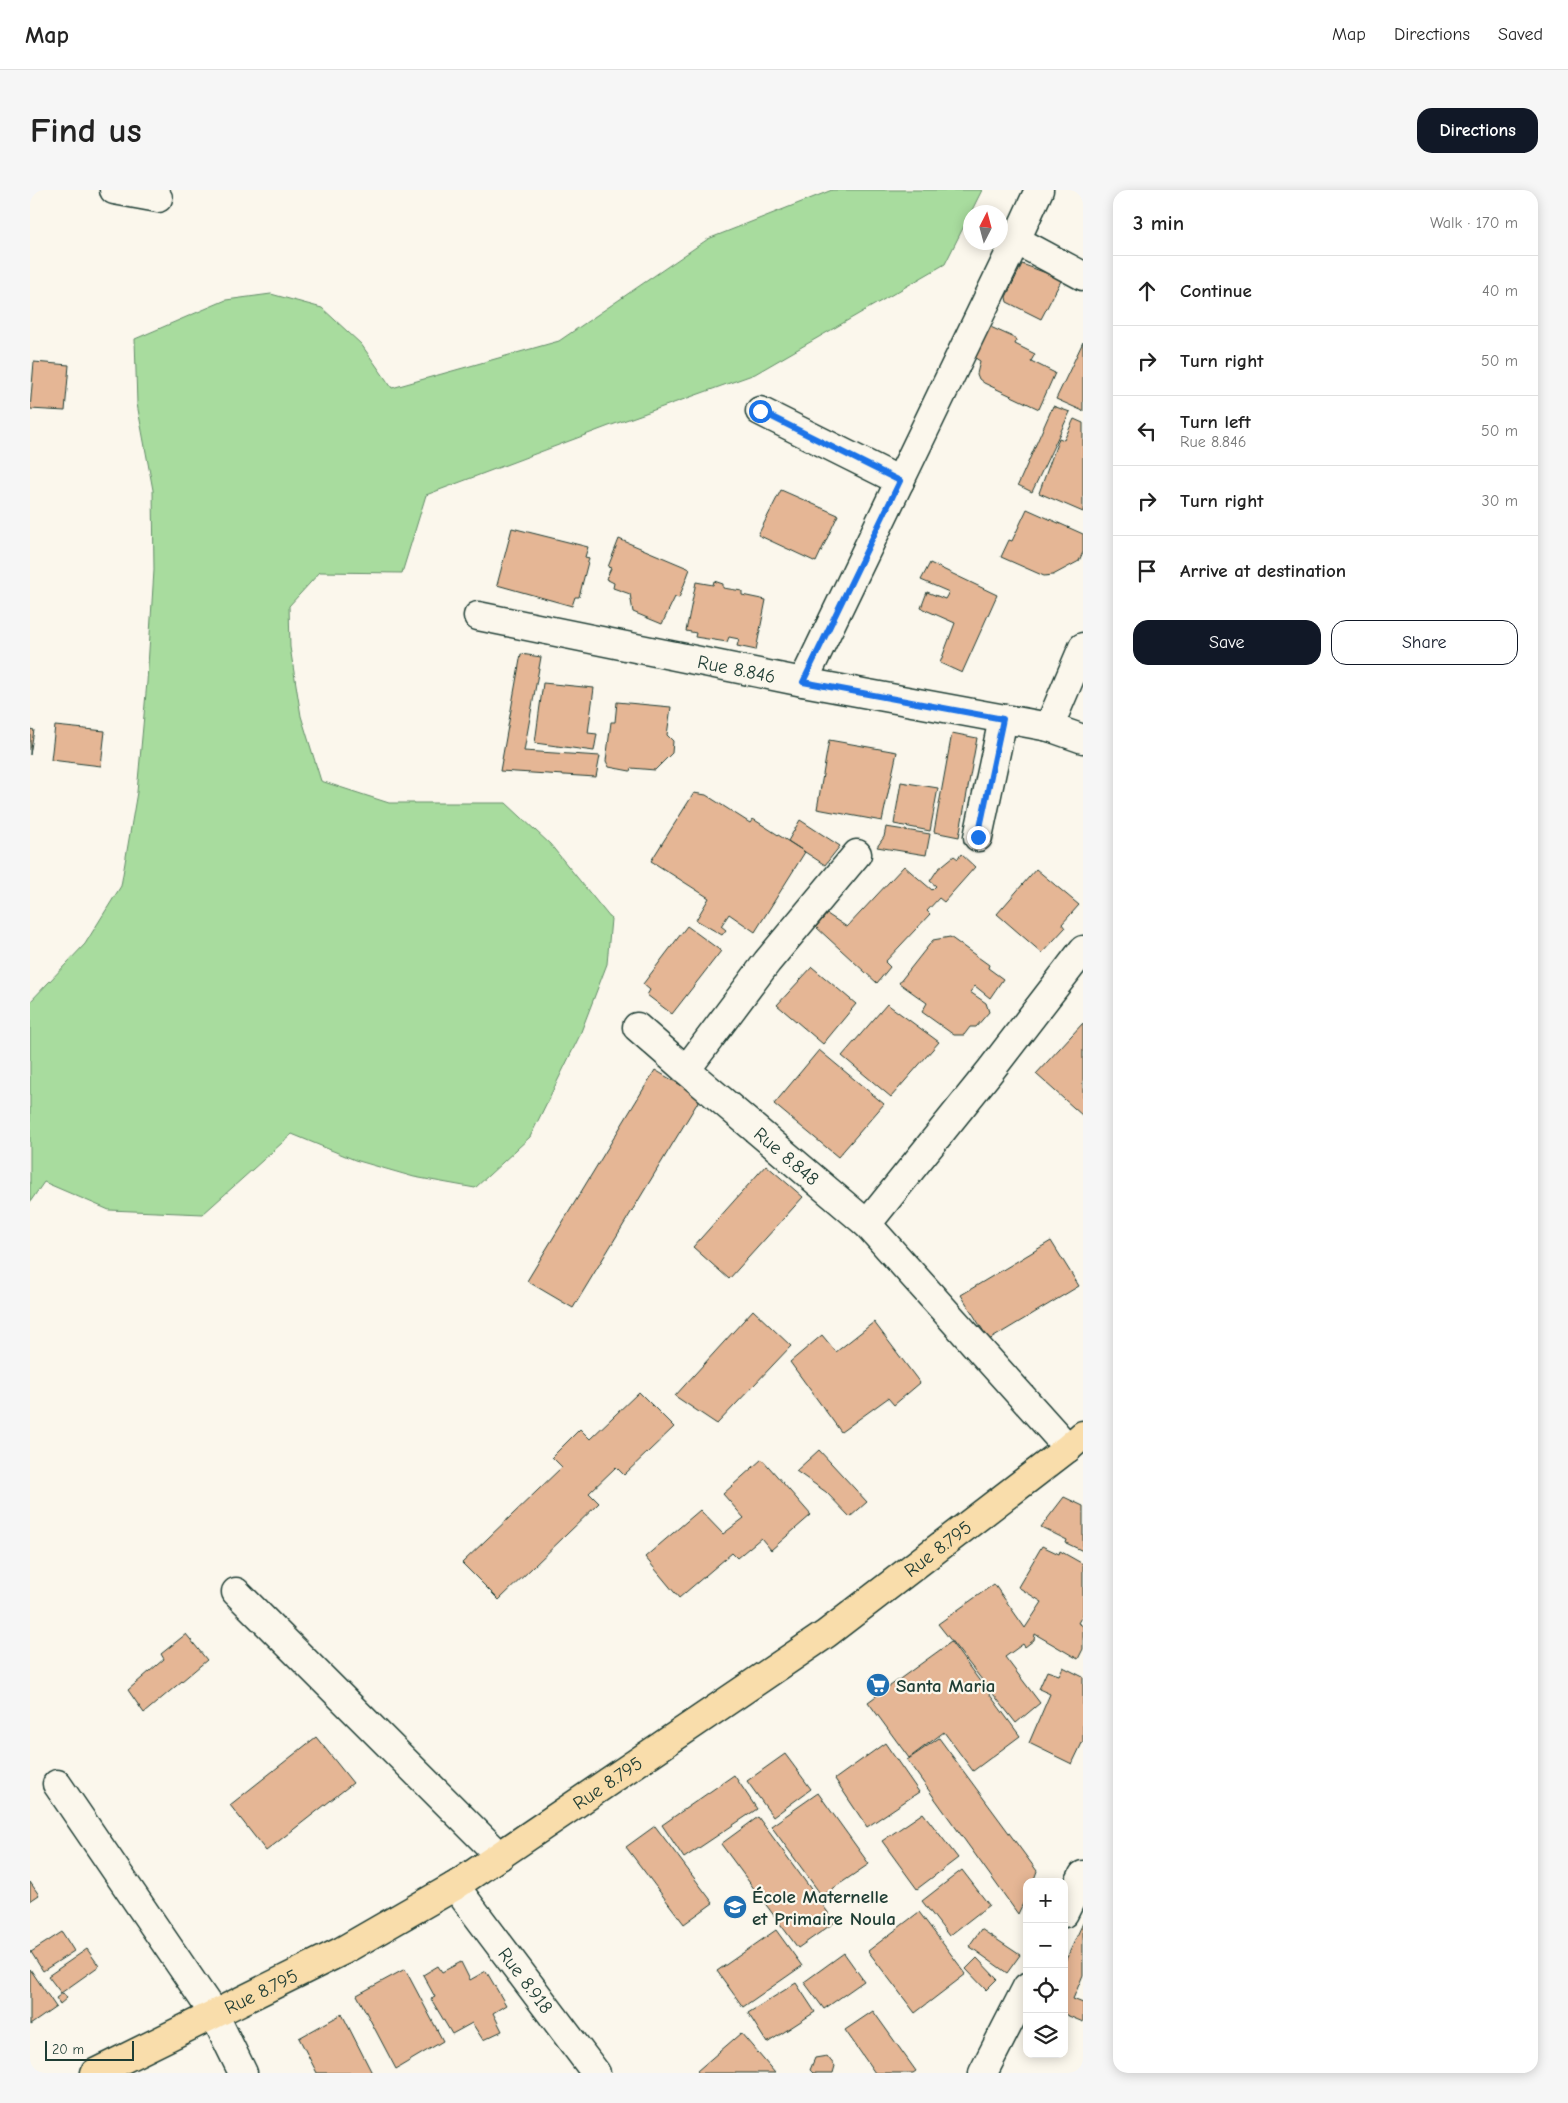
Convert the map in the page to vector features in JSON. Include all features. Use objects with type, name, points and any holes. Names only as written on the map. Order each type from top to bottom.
[{"type":"highway","name":"Rue 8.795","points":[[95,2073],[342,1951],[455,1886],[826,1634],[1076,1441]]},
{"type":"street","points":[[114,190],[158,198]]},
{"type":"street","points":[[803,682],[1016,240],[1038,190]]},
{"type":"street","points":[[1016,240],[1083,276]]},
{"type":"street","points":[[760,411],[900,481]]},
{"type":"street","name":"Rue 8.846","points":[[478,616],[803,682],[1048,727],[1083,739]]},
{"type":"street","points":[[1048,727],[1083,647]]},
{"type":"street","points":[[978,837],[1003,719]]},
{"type":"street","points":[[686,1070],[768,962],[857,854]]},
{"type":"street","points":[[868,1224],[990,1071],[1083,950]]},
{"type":"street","name":"Rue 8.848","points":[[637,1027],[868,1224],[1076,1441]]},
{"type":"street","points":[[236,1592],[500,1856]]},
{"type":"street","points":[[57,1784],[214,2014],[243,2073]]},
{"type":"street","points":[[1068,1904],[1083,1875]]},
{"type":"street","name":"Rue 8.918","points":[[455,1886],[596,2073]]},
{"type":"street","points":[[983,2073],[1023,1995]]},
{"type":"green space","points":[[832,190],[982,190],[974,205],[963,205],[963,228],[945,264],[755,374],[609,426],[426,495],[402,573],[320,572],[289,606],[290,647],[301,716],[321,781],[389,803],[506,803],[550,844],[611,919],[607,964],[579,1037],[530,1137],[475,1188],[414,1177],[355,1160],[292,1134],[203,1214],[109,1210],[44,1182],[30,1202],[30,1002],[85,944],[121,886],[137,792],[147,682],[154,570],[153,490],[137,404],[135,339],[226,300],[271,294],[322,308],[361,344],[392,388],[559,341],[708,239]]},
{"type":"building","points":[[1022,264],[1062,279],[1041,319],[1007,302],[1006,297]]},
{"type":"building","points":[[984,324],[1017,339],[1015,344],[1035,354],[1031,361],[1055,373],[1039,409],[979,379],[977,374],[980,361],[969,354]]},
{"type":"building","points":[[1083,342],[1083,411],[1056,399]]},
{"type":"building","points":[[34,362],[69,365],[65,411],[30,409]]},
{"type":"building","points":[[1053,406],[1070,412],[1032,492],[1018,485]]},
{"type":"building","points":[[1074,419],[1083,423],[1083,512],[1039,493],[1059,438],[1064,440]]},
{"type":"building","points":[[781,490],[838,515],[816,562],[758,535]]},
{"type":"building","points":[[1027,509],[1083,534],[1083,552],[1079,561],[1053,575],[1044,576],[1001,557],[1009,540],[1012,541]]},
{"type":"building","points":[[512,528],[588,547],[585,557],[589,558],[579,597],[575,597],[572,606],[497,585]]},
{"type":"building","points":[[619,539],[690,569],[679,598],[675,597],[662,624],[633,612],[630,594],[613,588],[614,583],[606,579],[611,568],[608,567]]},
{"type":"building","points":[[930,563],[997,595],[962,673],[940,663],[955,623],[921,608],[927,592],[945,599],[949,592],[921,580]]},
{"type":"building","points":[[714,581],[723,584],[723,588],[742,591],[742,595],[766,600],[756,650],[737,646],[739,639],[729,637],[727,642],[695,637],[696,633],[686,631],[696,582],[713,585]]},
{"type":"building","points":[[521,654],[541,657],[524,751],[600,756],[596,777],[500,771]]},
{"type":"building","points":[[543,683],[594,688],[588,733],[597,734],[594,751],[535,743]]},
{"type":"building","points":[[617,702],[671,707],[667,735],[673,741],[672,753],[655,770],[631,768],[630,771],[609,767],[606,761],[611,722],[615,722]]},
{"type":"building","points":[[55,726],[105,731],[101,766],[51,760]]},
{"type":"building","points":[[30,729],[34,730],[30,755]]},
{"type":"building","points":[[952,733],[977,738],[959,837],[934,832]]},
{"type":"building","points":[[829,740],[897,752],[882,821],[817,809]]},
{"type":"building","points":[[901,782],[938,788],[930,831],[894,824]]},
{"type":"building","points":[[694,793],[706,795],[750,823],[753,819],[805,852],[755,932],[729,914],[721,926],[726,930],[722,935],[696,920],[709,898],[651,861]]},
{"type":"building","points":[[800,820],[840,846],[825,865],[788,841]]},
{"type":"building","points":[[886,827],[930,834],[926,855],[877,847],[884,837]]},
{"type":"building","points":[[961,854],[975,867],[944,902],[939,898],[927,911],[930,914],[885,962],[890,967],[877,983],[816,927],[827,914],[847,927],[904,866],[932,890],[936,886],[930,881],[938,869],[954,856],[958,859]]},
{"type":"building","points":[[1036,869],[1079,905],[1062,924],[1065,928],[1042,953],[997,914]]},
{"type":"building","points":[[687,926],[721,951],[672,1014],[647,995],[650,990],[643,984]]},
{"type":"building","points":[[950,937],[989,965],[988,968],[1003,979],[990,998],[975,986],[970,992],[986,1003],[989,1012],[976,1027],[970,1027],[964,1035],[954,1035],[922,1012],[927,1003],[899,983],[933,940]]},
{"type":"building","points":[[812,967],[856,1004],[823,1044],[777,1005]]},
{"type":"building","points":[[887,1004],[939,1042],[891,1097],[842,1056]]},
{"type":"building","points":[[1083,1023],[1083,1116],[1036,1074]]},
{"type":"building","points":[[819,1050],[884,1104],[838,1157],[774,1104]]},
{"type":"building","points":[[655,1070],[701,1097],[573,1308],[527,1281]]},
{"type":"building","points":[[766,1165],[803,1197],[729,1279],[693,1247]]},
{"type":"building","points":[[1051,1241],[1079,1286],[989,1340],[961,1295]]},
{"type":"building","points":[[753,1310],[791,1346],[717,1424],[675,1396]]},
{"type":"building","points":[[874,1322],[920,1383],[894,1405],[888,1398],[841,1432],[790,1362],[822,1335],[836,1352]]},
{"type":"building","points":[[639,1392],[674,1427],[624,1475],[616,1467],[589,1493],[599,1503],[499,1600],[462,1563],[562,1467],[552,1457],[580,1429],[590,1439]]},
{"type":"building","points":[[819,1450],[867,1502],[850,1517],[826,1492],[796,1471]]},
{"type":"building","points":[[762,1459],[811,1515],[771,1550],[761,1538],[737,1558],[732,1553],[679,1598],[645,1557],[700,1510],[723,1534],[744,1518],[723,1494]]},
{"type":"building","points":[[1064,1497],[1083,1506],[1083,1551],[1066,1543],[1067,1540],[1041,1527]]},
{"type":"building","points":[[1042,1546],[1059,1554],[1060,1551],[1083,1564],[1083,1614],[1078,1623],[1083,1626],[1083,1649],[1078,1659],[1035,1634],[1034,1640],[1025,1647],[1023,1644],[1005,1657],[1040,1703],[1016,1723],[938,1624],[994,1584],[1025,1628],[1042,1602],[1018,1587]]},
{"type":"building","points":[[186,1634],[207,1660],[144,1713],[128,1690],[164,1659],[161,1654]]},
{"type":"building","points":[[951,1642],[1020,1736],[973,1771],[944,1732],[909,1758],[868,1702]]},
{"type":"building","points":[[1063,1667],[1083,1677],[1083,1741],[1072,1764],[1029,1743],[1050,1694],[1039,1689],[1047,1671],[1059,1675]]},
{"type":"building","points":[[316,1737],[353,1783],[266,1851],[230,1805]]},
{"type":"building","points":[[939,1738],[1037,1871],[1034,1878],[1023,1878],[1023,1903],[1018,1914],[907,1760]]},
{"type":"building","points":[[885,1743],[919,1792],[867,1827],[835,1779]]},
{"type":"building","points":[[785,1754],[811,1789],[773,1817],[747,1781]]},
{"type":"building","points":[[734,1775],[757,1809],[684,1858],[662,1825]]},
{"type":"building","points":[[818,1793],[869,1864],[822,1896],[771,1826]]},
{"type":"building","points":[[923,1813],[958,1858],[917,1889],[882,1841]]},
{"type":"building","points":[[758,1817],[835,1922],[798,1948],[721,1844]]},
{"type":"building","points":[[655,1826],[713,1903],[684,1924],[626,1847]]},
{"type":"building","points":[[962,1870],[989,1905],[949,1936],[922,1901]]},
{"type":"building","points":[[30,1882],[39,1895],[30,1901]]},
{"type":"building","points":[[919,1912],[966,1974],[915,2013],[868,1951]]},
{"type":"building","points":[[1083,1923],[1083,1975],[1073,1999],[1083,2003],[1083,2022],[1068,2016],[1068,1955]]},
{"type":"building","points":[[981,1929],[1020,1955],[1007,1973],[969,1946]]},
{"type":"building","name":"École Maternelle et Primaire Noula","points":[[776,1930],[802,1966],[743,2007],[717,1971]]},
{"type":"building","points":[[62,1932],[74,1951],[43,1971],[31,1952]]},
{"type":"building","points":[[87,1949],[99,1966],[61,1993],[48,1976]]},
{"type":"building","points":[[844,1953],[864,1981],[824,2009],[804,1982]]},
{"type":"building","points":[[977,1958],[997,1979],[986,1990],[966,1969]]},
{"type":"building","points":[[461,1962],[470,1980],[486,1971],[506,2005],[493,2013],[502,2031],[483,2040],[472,2023],[452,2034],[431,1999],[435,1997],[423,1975],[438,1966],[442,1972]]},
{"type":"building","points":[[30,1969],[56,2007],[30,2025]]},
{"type":"building","points":[[405,1969],[443,2041],[396,2069],[357,1995]]},
{"type":"building","points":[[796,1983],[815,2012],[767,2043],[748,2013]]},
{"type":"building","points":[[63,1993],[67,1998],[60,2004],[56,1998]]},
{"type":"building","points":[[873,2011],[916,2071],[913,2073],[875,2073],[845,2030]]},
{"type":"building","points":[[342,2014],[372,2073],[317,2073],[299,2038]]},
{"type":"building","points":[[741,2033],[775,2073],[698,2073],[697,2071]]},
{"type":"building","points":[[827,2056],[835,2066],[833,2073],[813,2073],[810,2070],[815,2058]]},
{"type":"place","name":"Santa Maria","points":[[878,1685]]},
{"type":"place","name":"École Maternelle et Primaire Noula","points":[[735,1907]]},
{"type":"route","points":[[760,411],[900,481],[803,682],[1003,719],[978,837]]}]
